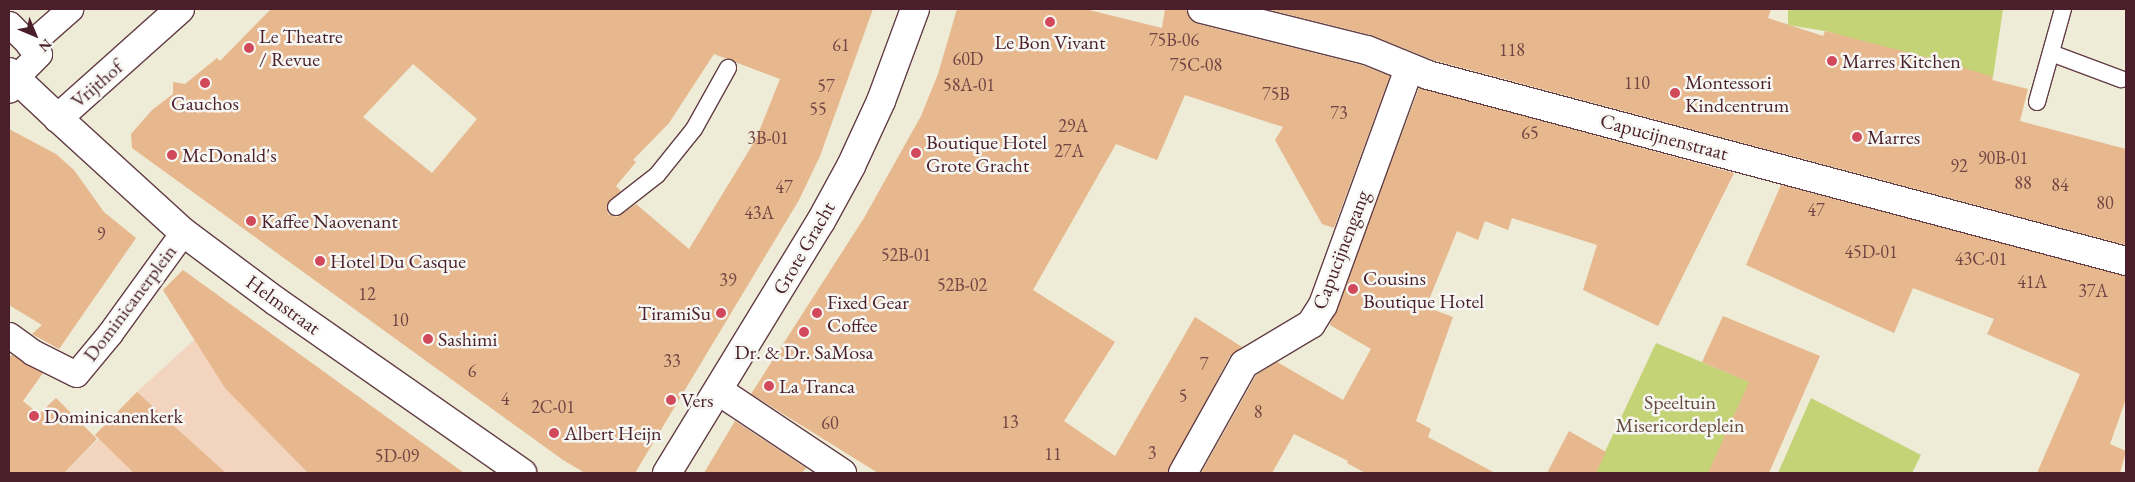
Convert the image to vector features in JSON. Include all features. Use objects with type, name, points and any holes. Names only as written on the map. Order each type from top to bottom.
[{"type":"street","points":[[9,24],[29,45],[70,9]]},
{"type":"street","name":"Vrijthof","points":[[29,45],[38,54],[11,80],[58,118],[180,9]]},
{"type":"street","name":"Grote Gracht","points":[[667,473],[719,390],[851,166],[881,101],[916,9]]},
{"type":"street","name":"Capucijnenstraat","points":[[1202,9],[1367,50],[1409,69],[2126,261]]},
{"type":"street","name":"Capucijnengang","points":[[1184,473],[1244,364],[1311,324],[1323,305],[1409,69]]},
{"type":"street","name":"Helmstraat","points":[[58,118],[183,232],[277,302],[522,473]]},
{"type":"street","name":"Dominicanerplein","points":[[9,335],[32,352],[76,374],[110,333],[183,232]]},
{"type":"street","points":[[719,390],[842,473]]},
{"type":"lane","points":[[2038,102],[2063,9]]},
{"type":"lane","points":[[2051,53],[2121,79]]},
{"type":"lane","points":[[616,207],[657,175],[688,136],[728,68]]},
{"type":"shaded area","points":[[183,270],[464,473],[64,473],[99,439],[95,435],[137,392],[194,340],[163,290]]},
{"type":"green space","points":[[1788,9],[2003,9],[1993,77],[1825,31],[1788,25]]},
{"type":"green space","name":"Speeltuin Misericordeplein","points":[[1656,343],[1752,383],[1710,473],[1595,473]]},
{"type":"green space","points":[[1811,398],[1921,455],[1912,473],[1778,473]]},
{"type":"building","points":[[271,9],[873,9],[820,156],[799,200],[635,473],[585,473],[563,460],[132,148],[131,134],[152,110],[173,94],[173,82],[185,84],[217,58],[220,61]],"holes":[[[714,54],[780,79],[756,139],[689,249],[636,204],[617,217],[608,214],[607,204],[621,191],[616,186],[636,162],[633,160],[669,123]],[[413,64],[477,119],[432,173],[363,117]]]},
{"type":"building","points":[[957,9],[1085,9],[1162,28],[1165,9],[1187,9],[1191,20],[1198,24],[1362,65],[1390,76],[1334,228],[1322,224],[1275,140],[1283,127],[1185,95],[1157,160],[1116,144],[1033,290],[1115,342],[1064,421],[1115,456],[1195,317],[1242,347],[1230,356],[1167,473],[878,473],[751,394],[864,218],[921,116],[938,74]]},
{"type":"building","points":[[1266,9],[1771,9],[1768,18],[1823,36],[1825,31],[1949,63],[1993,77],[1992,80],[2028,89],[2020,121],[2126,149],[2126,245],[1433,60],[1371,35]]},
{"type":"building","points":[[1419,88],[1734,173],[1658,326],[1583,290],[1597,245],[1512,218],[1508,230],[1485,221],[1478,240],[1457,231],[1426,307],[1453,317],[1416,421],[1431,429],[1428,437],[1495,473],[1365,473],[1347,463],[1348,461],[1294,434],[1272,473],[1201,473],[1256,375],[1277,362],[1343,400],[1371,349],[1330,325]]},
{"type":"building","points":[[9,129],[56,154],[74,170],[104,212],[136,238],[59,349],[32,334],[42,325],[9,305]]},
{"type":"building","points":[[1781,185],[2126,276],[2126,399],[2110,444],[2126,451],[2120,473],[2037,473],[2080,374],[1987,334],[1994,319],[1913,288],[1894,333],[1746,265]]},
{"type":"building","points":[[183,270],[464,473],[308,473],[225,388],[163,290]]},
{"type":"building","points":[[1723,316],[1820,356],[1769,473],[1708,473],[1749,382],[1702,362]]},
{"type":"building","name":"Dominicanenkerk","points":[[12,355],[43,373],[23,401],[39,414],[56,398],[97,439],[64,473],[9,473],[9,357]]},
{"type":"building","points":[[137,392],[226,473],[134,473],[95,435]]},
{"type":"building","points":[[735,421],[806,468],[802,473],[704,473]]},
{"type":"building","points":[[1569,431],[1606,452],[1596,473],[1547,473]]},
{"type":"place","name":"Le Bon Vivant","points":[[1050,22]]},
{"type":"place","name":"Le Theatre / Revue","points":[[249,48]]},
{"type":"place","name":"Marres Kitchen","points":[[1832,61]]},
{"type":"place","name":"Gauchos","points":[[205,83]]},
{"type":"place","name":"Montessori Kindcentrum","points":[[1675,93]]},
{"type":"place","name":"Marres","points":[[1857,137]]},
{"type":"place","name":"Boutique Hotel Grote Gracht","points":[[916,153]]},
{"type":"place","name":"McDonald's","points":[[172,155]]},
{"type":"place","name":"Kaffee Naovenant","points":[[251,221]]},
{"type":"place","name":"Hotel Du Casque","points":[[320,261]]},
{"type":"place","name":"Cousins Boutique Hotel","points":[[1353,289]]},
{"type":"place","name":"TiramiSu","points":[[721,313]]},
{"type":"place","name":"Fixed Gear Coffee","points":[[817,313]]},
{"type":"place","name":"Dr. & Dr. SaMosa","points":[[804,332]]},
{"type":"place","name":"Sashimi","points":[[428,339]]},
{"type":"place","name":"La Tranca","points":[[769,386]]},
{"type":"place","name":"Vers","points":[[671,400]]},
{"type":"place","name":"Dominicanenkerk","points":[[34,416]]},
{"type":"place","name":"Albert Heijn","points":[[554,433]]}]
